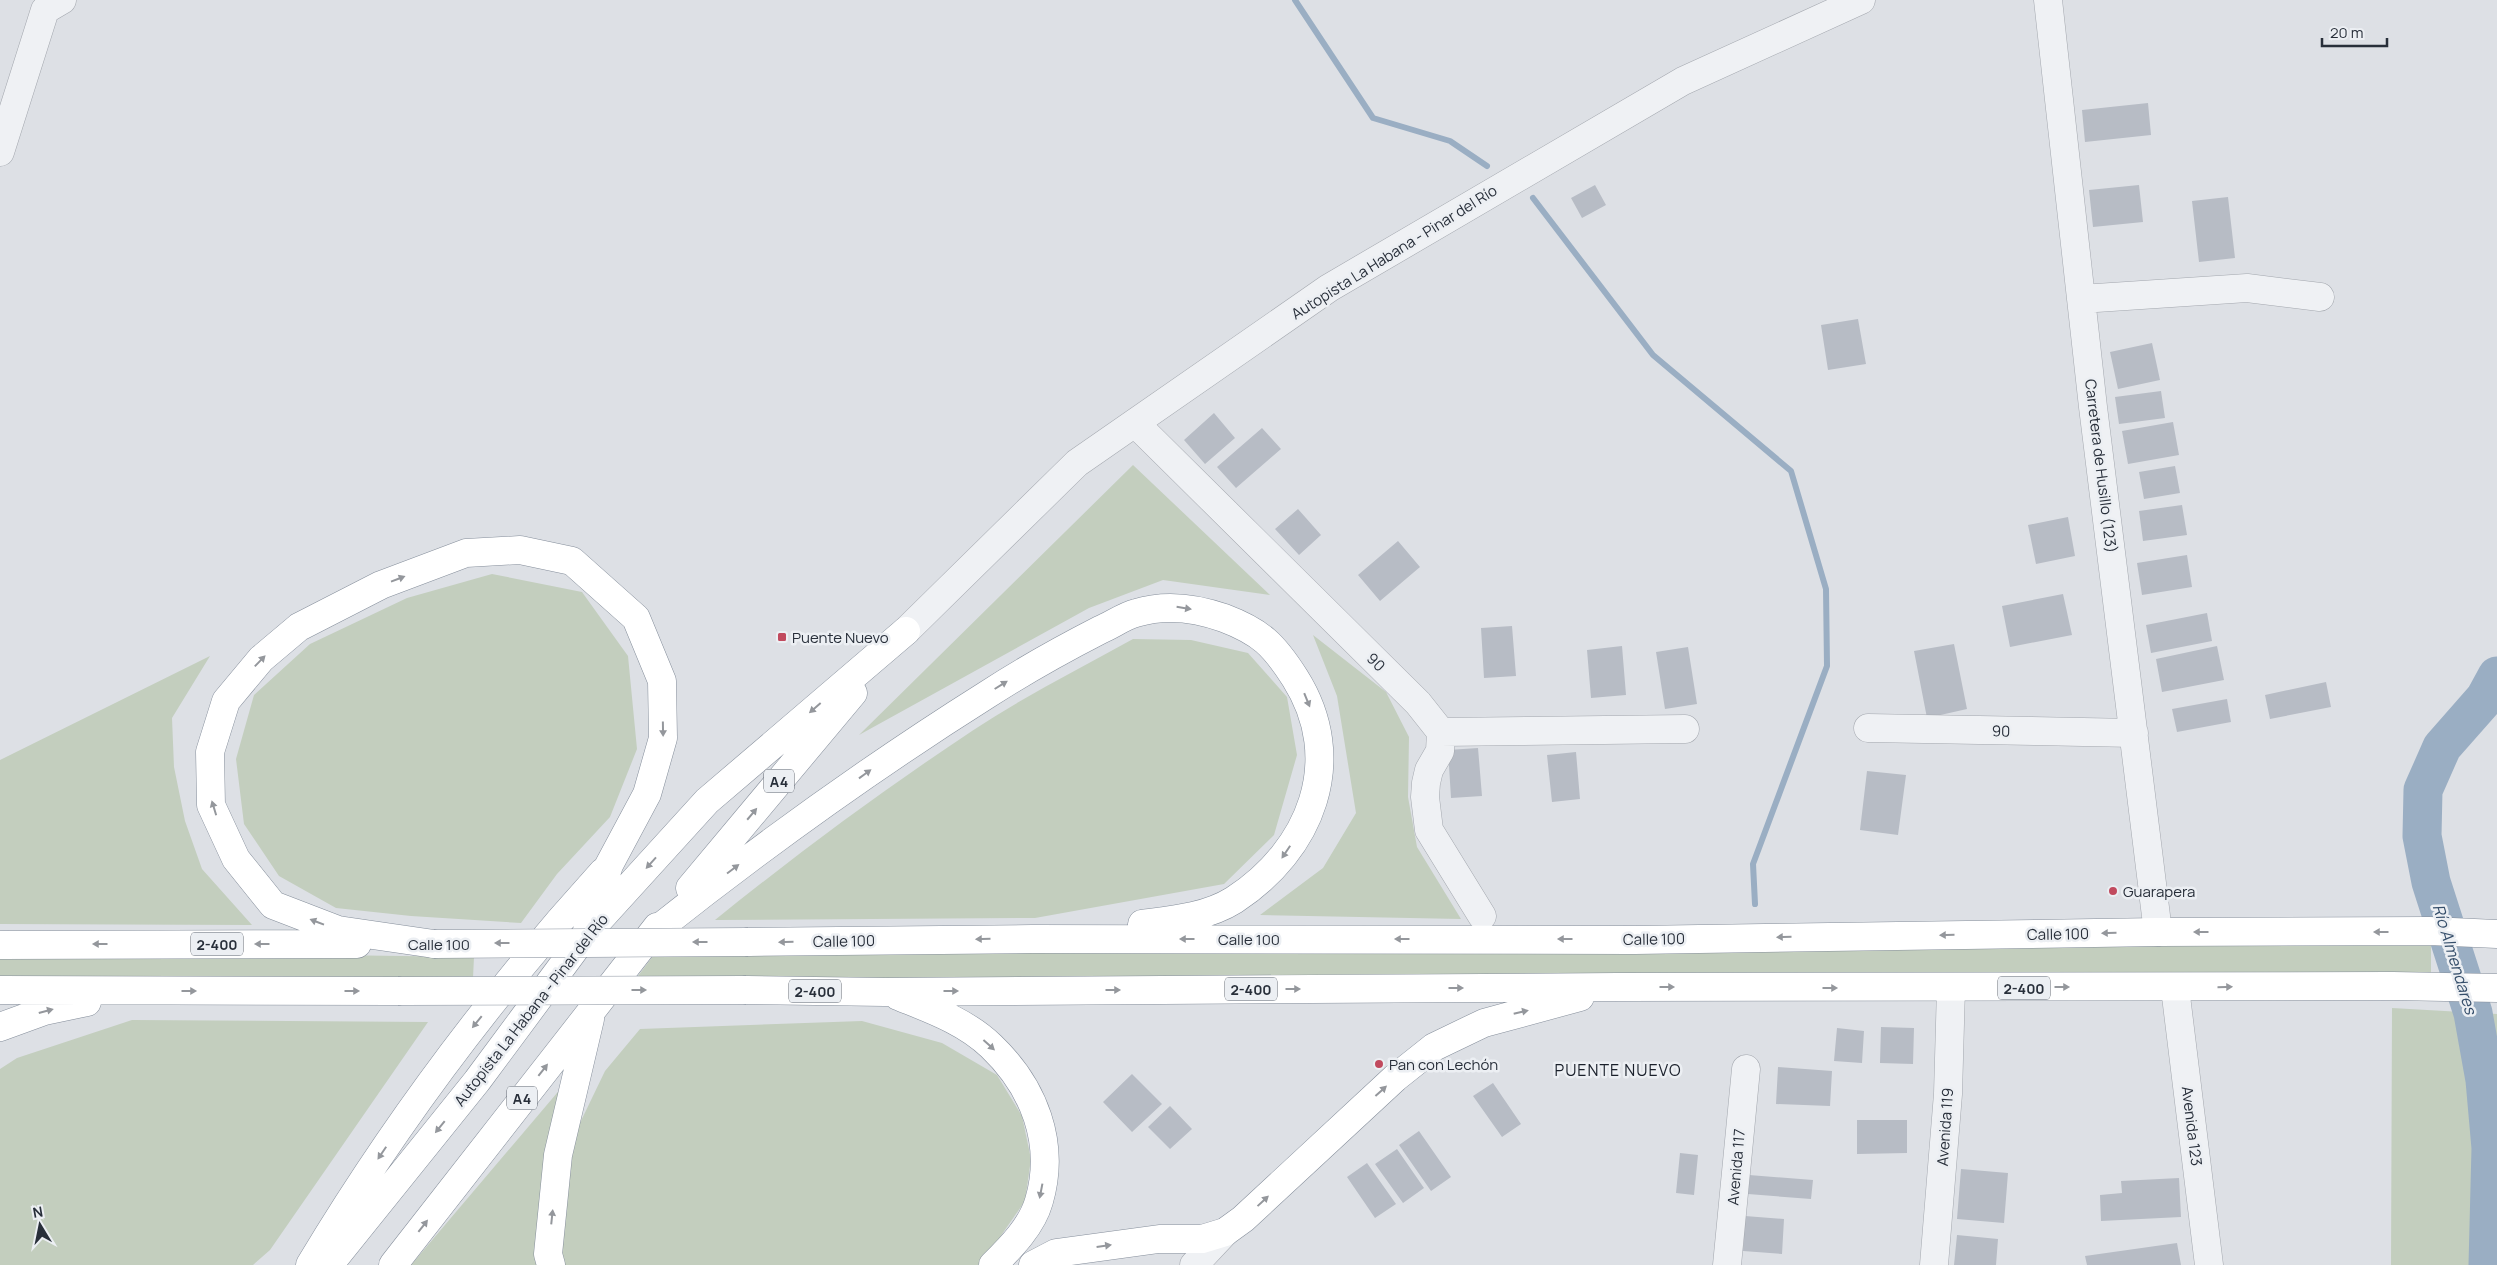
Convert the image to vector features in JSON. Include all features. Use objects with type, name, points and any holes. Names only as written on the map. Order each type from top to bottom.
[{"type":"highway","points":[[434,944],[338,930],[273,905],[236,859],[211,805],[210,752],[226,701],[261,659],[299,627],[381,585],[466,553],[520,550],[572,562],[636,618],[662,681],[663,738],[646,794],[609,865],[586,934]]},
{"type":"highway","points":[[654,932],[736,867],[894,754],[1044,658],[1135,613],[1176,607],[1208,612],[1238,624],[1266,639],[1307,696],[1316,729],[1321,763],[1317,791],[1308,819],[1275,867],[1232,901],[1187,918],[1032,939]]},
{"type":"highway","name":"Autopista La Habana - Pinar del Río","points":[[329,1265],[478,1081],[586,934],[707,801],[906,631]]},
{"type":"highway","name":"Autopista La Habana - Pinar del Río","points":[[393,1265],[593,1006],[906,631]]},
{"type":"highway","name":"A4","points":[[310,1265],[346,1206],[435,1074],[563,916],[609,865],[707,801]]},
{"type":"highway","name":"Calle 100","points":[[0,945],[434,944],[1032,939],[1620,940],[2158,932],[2430,931],[2497,934]]},
{"type":"highway","name":"2-400","points":[[0,990],[884,992],[1618,987],[2175,988],[2430,986],[2497,988]]},
{"type":"highway","points":[[1033,1265],[1056,1254],[1159,1239],[1202,1239],[1224,1232],[1243,1219],[1396,1078],[1434,1047],[1484,1023],[1618,987]]},
{"type":"highway","points":[[0,1027],[44,1011],[141,991]]},
{"type":"highway","points":[[884,992],[926,1007],[960,1023],[991,1045],[1023,1082],[1040,1124],[1046,1165],[1038,1203],[1016,1242],[992,1265]]},
{"type":"highway","points":[[550,1265],[548,1254],[558,1155],[593,1006]]},
{"type":"highway","points":[[291,1265],[346,1206]]},
{"type":"street","points":[[0,152],[45,10],[62,0]]},
{"type":"street","name":"Autopista La Habana - Pinar del Río","points":[[906,631],[1076,463],[1329,288],[1683,81],[1861,0]]},
{"type":"street","name":"Carretera de Husillo (123)","points":[[2048,0],[2081,299],[2158,932]]},
{"type":"street","points":[[2081,299],[2247,288],[2320,297]]},
{"type":"street","name":"90","points":[[1135,423],[1418,703],[1440,732]]},
{"type":"street","name":"90","points":[[1868,728],[2134,733]]},
{"type":"street","points":[[1482,916],[1429,830],[1426,783],[1429,770],[1440,751],[1440,732],[1684,729]]},
{"type":"street","name":"Avenida 119","points":[[1934,1265],[1948,1094],[1951,988]]},
{"type":"street","name":"Avenida 123","points":[[2175,988],[2210,1265]]},
{"type":"street","name":"Avenida 117","points":[[1727,1265],[1746,1069]]},
{"type":"street","points":[[1194,1265],[1224,1232]]},
{"type":"green space","points":[[1133,465],[1270,595],[1163,580],[1089,608],[859,735]]},
{"type":"green space","points":[[492,574],[582,592],[628,656],[637,749],[610,817],[557,874],[521,923],[411,916],[336,908],[279,876],[244,824],[236,759],[254,695],[310,644],[407,598]]},
{"type":"green space","points":[[1313,635],[1386,692],[1409,737],[1408,797],[1417,847],[1461,919],[1260,915],[1323,868],[1356,813],[1337,696]]},
{"type":"green space","points":[[1133,639],[1191,640],[1248,653],[1287,697],[1297,755],[1274,835],[1224,884],[1035,918],[715,920],[841,822],[939,753],[1011,706]]},
{"type":"green space","points":[[210,656],[172,718],[174,767],[185,821],[202,869],[252,925],[0,924],[0,760]]},
{"type":"green space","points":[[2431,944],[2431,973],[2163,976],[916,979],[638,976],[653,956],[920,951]]},
{"type":"green space","points":[[330,955],[474,957],[473,978],[0,977],[0,957]]},
{"type":"green space","points":[[2392,1008],[2497,1014],[2497,1265],[2391,1265]]},
{"type":"green space","points":[[132,1020],[428,1022],[270,1250],[253,1265],[0,1265],[0,1069],[17,1058]]},
{"type":"green space","points":[[862,1021],[942,1043],[997,1075],[1022,1116],[1031,1159],[1025,1201],[989,1253],[978,1265],[561,1265],[564,1176],[579,1125],[605,1071],[640,1029]]},
{"type":"green space","points":[[568,1080],[539,1265],[411,1265]]},
{"type":"building","points":[[2148,103],[2151,135],[2085,142],[2082,110]]},
{"type":"building","points":[[1595,185],[1606,205],[1582,218],[1571,198]]},
{"type":"building","points":[[2139,185],[2143,222],[2093,227],[2089,190]]},
{"type":"building","points":[[2228,197],[2235,258],[2199,262],[2192,201]]},
{"type":"building","points":[[1858,319],[1866,364],[1828,370],[1821,325]]},
{"type":"building","points":[[2152,343],[2160,380],[2118,389],[2110,352]]},
{"type":"building","points":[[2161,391],[2165,418],[2119,424],[2115,397]]},
{"type":"building","points":[[1214,413],[1235,438],[1205,464],[1184,440]]},
{"type":"building","points":[[2173,422],[2179,455],[2128,464],[2122,431]]},
{"type":"building","points":[[1262,428],[1281,449],[1236,488],[1217,467]]},
{"type":"building","points":[[2175,466],[2180,493],[2144,499],[2139,472]]},
{"type":"building","points":[[2182,505],[2187,535],[2143,541],[2139,511]]},
{"type":"building","points":[[1298,509],[1321,535],[1299,555],[1275,529]]},
{"type":"building","points":[[2068,517],[2075,556],[2036,564],[2028,525]]},
{"type":"building","points":[[1398,541],[1420,567],[1380,601],[1358,575]]},
{"type":"building","points":[[2187,555],[2192,587],[2142,595],[2137,563]]},
{"type":"building","points":[[2063,594],[2072,635],[2010,647],[2002,606]]},
{"type":"building","points":[[2207,613],[2212,641],[2151,653],[2146,625]]},
{"type":"building","points":[[1512,626],[1516,676],[1484,678],[1481,628]]},
{"type":"building","points":[[1954,644],[1967,709],[1927,718],[1914,651]]},
{"type":"building","points":[[1622,646],[1626,695],[1591,698],[1587,650]]},
{"type":"building","points":[[2217,646],[2224,680],[2162,692],[2156,659]]},
{"type":"building","points":[[1688,647],[1697,704],[1665,709],[1656,652]]},
{"type":"building","points":[[2326,682],[2331,707],[2270,719],[2265,695]]},
{"type":"building","points":[[2227,699],[2231,722],[2177,732],[2172,709]]},
{"type":"building","points":[[1478,748],[1482,796],[1451,798],[1448,750]]},
{"type":"building","points":[[1576,752],[1580,799],[1552,802],[1547,755]]},
{"type":"building","points":[[1867,771],[1906,775],[1898,835],[1860,830]]},
{"type":"building","points":[[1881,1027],[1914,1028],[1913,1064],[1880,1063]]},
{"type":"building","points":[[1837,1028],[1864,1031],[1862,1063],[1834,1061]]},
{"type":"building","points":[[1778,1067],[1832,1071],[1830,1106],[1776,1104]]},
{"type":"building","points":[[1132,1074],[1162,1104],[1132,1132],[1103,1102]]},
{"type":"building","points":[[1493,1083],[1521,1124],[1502,1137],[1473,1096]]},
{"type":"building","points":[[1170,1106],[1192,1129],[1170,1149],[1148,1127]]},
{"type":"building","points":[[1857,1120],[1907,1120],[1907,1153],[1857,1154]]},
{"type":"building","points":[[1419,1131],[1451,1177],[1431,1191],[1399,1145]]},
{"type":"building","points":[[1397,1149],[1424,1188],[1403,1203],[1375,1164]]},
{"type":"building","points":[[1680,1153],[1698,1155],[1694,1195],[1676,1193]]},
{"type":"building","points":[[1367,1163],[1396,1204],[1375,1218],[1347,1177]]},
{"type":"building","points":[[1961,1169],[2008,1173],[2004,1223],[1957,1219]]},
{"type":"building","points":[[1749,1175],[1813,1180],[1811,1199],[1748,1194]]},
{"type":"building","points":[[2179,1178],[2181,1217],[2101,1221],[2100,1195],[2122,1193],[2121,1181]]},
{"type":"building","points":[[1745,1216],[1784,1219],[1782,1254],[1743,1251]]},
{"type":"building","points":[[1957,1235],[1998,1239],[1996,1265],[1954,1265]]},
{"type":"building","points":[[2177,1243],[2181,1265],[2087,1265],[2085,1256]]},
{"type":"waterway","points":[[1295,0],[1373,118],[1450,141],[1487,166]]},
{"type":"waterway","points":[[1533,198],[1653,355],[1791,471],[1826,589],[1827,666],[1753,864],[1755,904]]},
{"type":"waterway","name":"Río Almendares","points":[[2488,1265],[2491,1148],[2485,1080],[2473,1013],[2431,882],[2422,836],[2423,790],[2442,747],[2485,698],[2497,676]]},
{"type":"place","name":"Puente Nuevo","points":[[782,637]]},
{"type":"place","name":"Guarapera","points":[[2113,891]]},
{"type":"place","name":"Pan con Lechón","points":[[1379,1064]]},
{"type":"district","name":"PUENTE NUEVO","points":[[1618,1070]]}]
